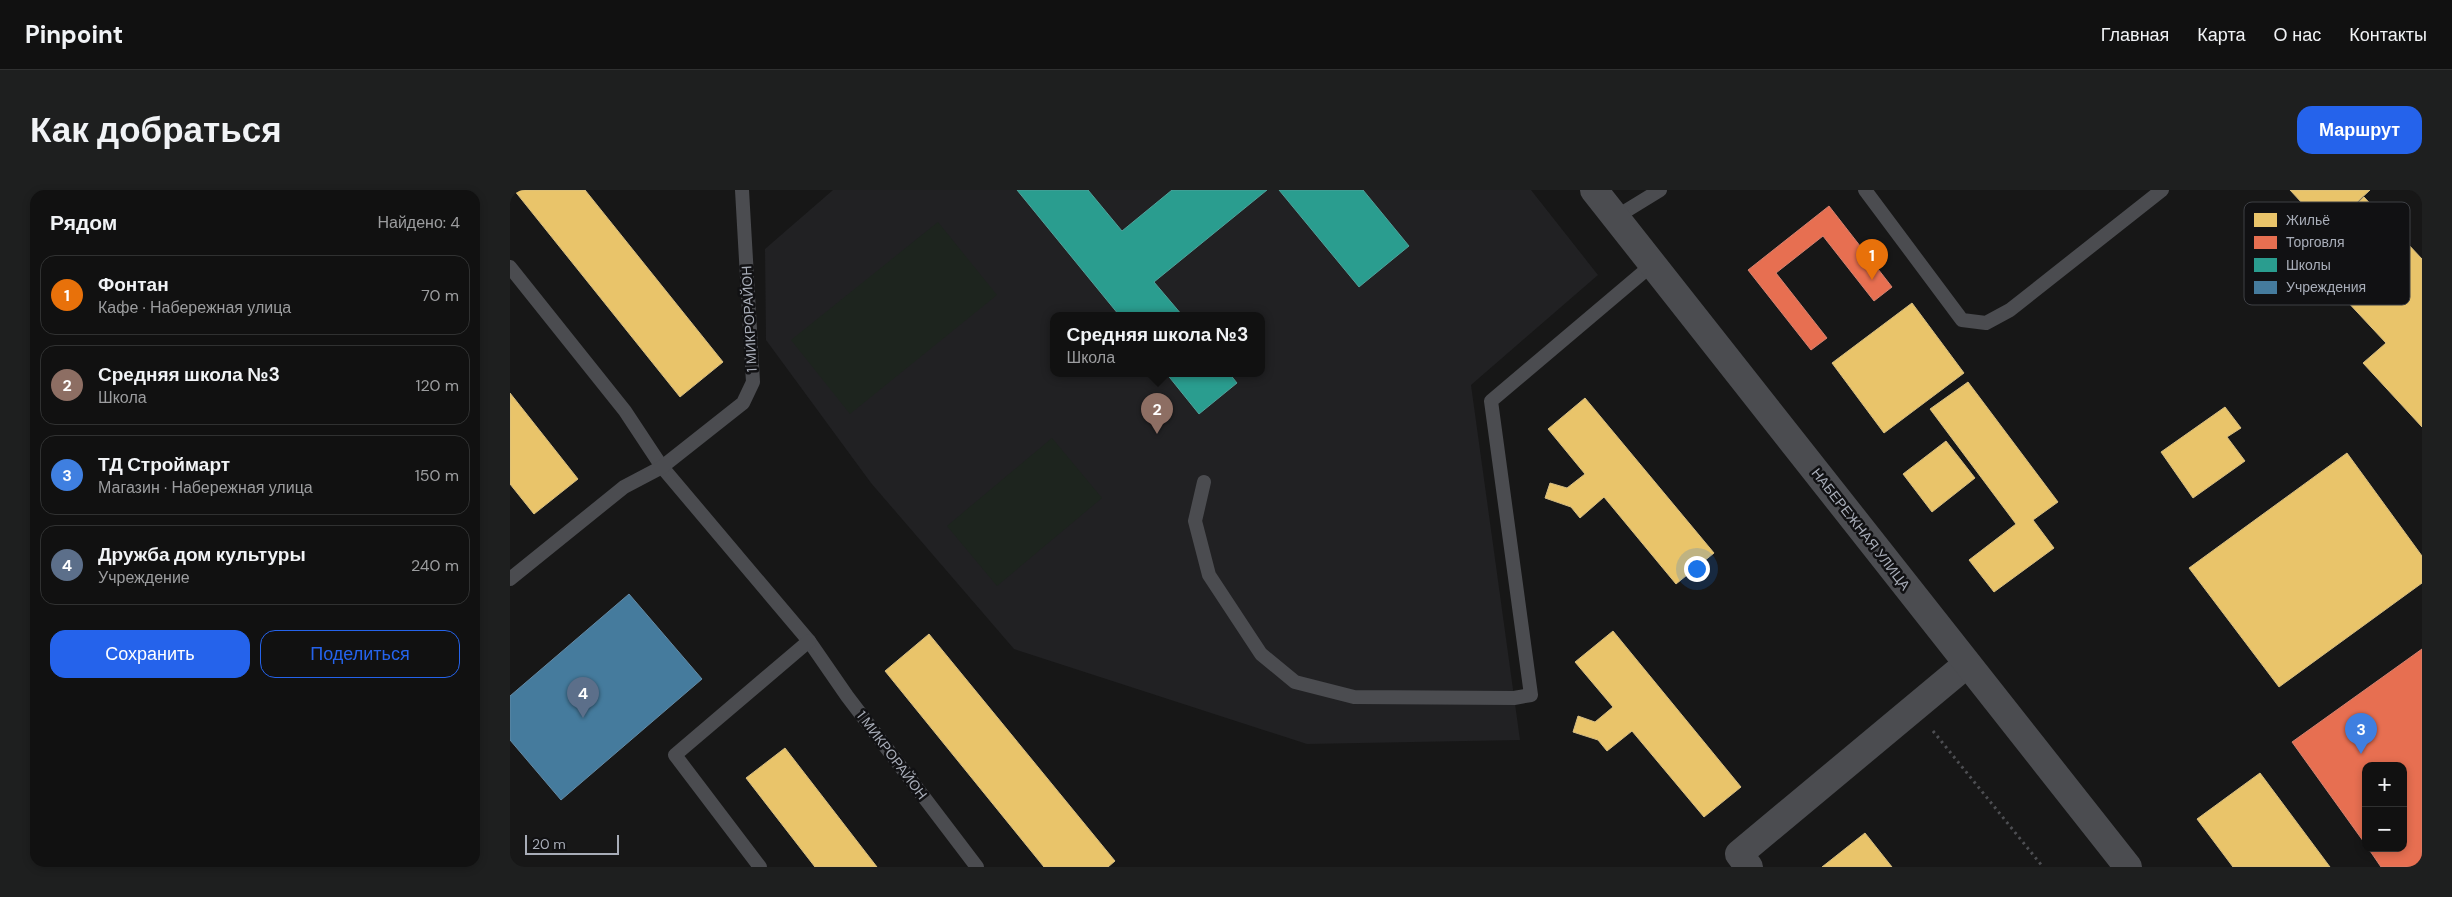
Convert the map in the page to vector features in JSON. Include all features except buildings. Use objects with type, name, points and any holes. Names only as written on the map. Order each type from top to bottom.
[{"type":"street","name":"НАБЕРЕЖНАЯ УЛИЦА","points":[[1594,190],[2128,867]]},
{"type":"street","points":[[1749,867],[1739,854],[1967,664]]},
{"type":"lane","name":"1 МИКРОРАЙОН","points":[[511,577],[624,487],[662,466],[743,403],[753,382],[742,190]]},
{"type":"lane","points":[[1616,217],[1660,190]]},
{"type":"lane","points":[[1865,190],[1962,320],[1986,323],[2010,310],[2162,190]]},
{"type":"lane","points":[[1204,482],[1195,521],[1209,575],[1261,654],[1295,682],[1354,697],[1514,698],[1531,695],[1492,401],[1653,264]]},
{"type":"lane","name":"1 МИКРОРАЙОН","points":[[510,267],[625,411],[662,466],[809,641],[847,696],[977,867]]},
{"type":"lane","points":[[760,867],[675,755],[809,641]]},
{"type":"path","points":[[1914,708],[2043,867]]},
{"type":"shaded area","points":[[833,190],[1531,190],[1598,275],[1471,385],[1520,740],[1307,744],[1014,649],[871,483],[766,340],[765,249]]},
{"type":"shaded area","points":[[938,222],[997,295],[850,414],[791,340]]},
{"type":"shaded area","points":[[1052,438],[1102,498],[997,586],[947,526]]},
{"type":"place","name":"Фонтан","points":[[1872,280]]},
{"type":"place","name":"Средняя школа №3","points":[[1157,434]]},
{"type":"place","name":"Дружба дом культуры","points":[[583,718]]},
{"type":"place","name":"ТД Строймарт","points":[[2361,754]]}]
